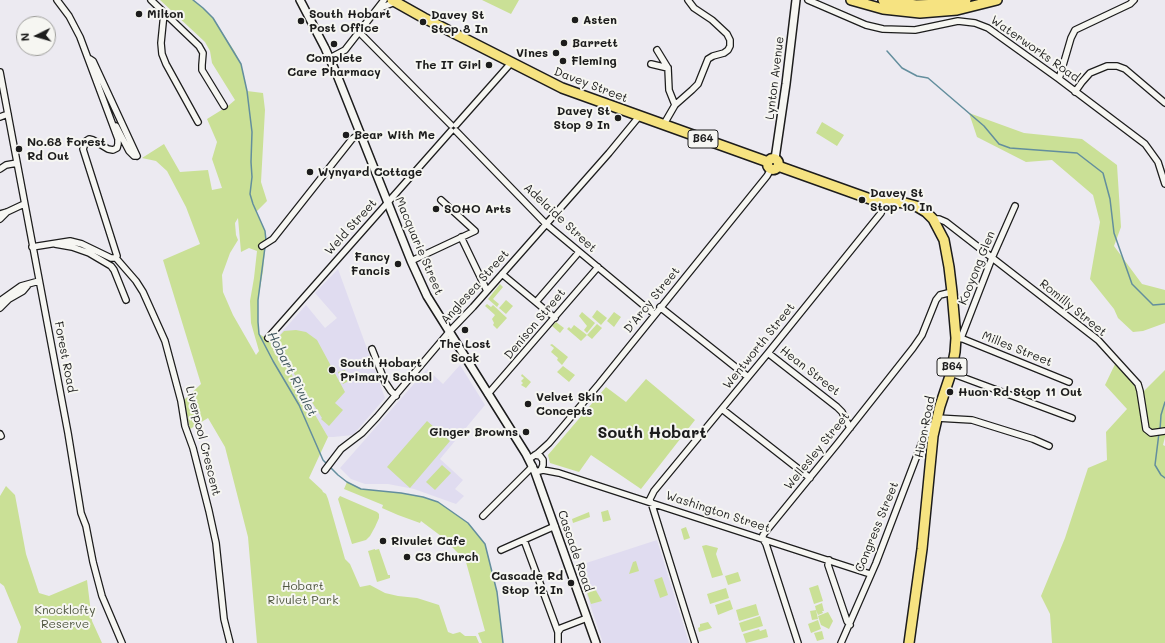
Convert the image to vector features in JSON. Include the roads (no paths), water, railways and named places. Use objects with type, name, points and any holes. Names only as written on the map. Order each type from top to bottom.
[{"type":"main road","points":[[851,0],[883,9],[911,13],[925,13],[957,10],[997,0]]},
{"type":"main road","points":[[883,0],[916,4],[941,4],[966,0]]},
{"type":"main road","name":"Davey Street","points":[[394,1],[511,63],[562,88],[868,199],[905,203],[916,206],[926,212],[933,219]]},
{"type":"main road","name":"Huon Road","points":[[910,643],[936,420],[951,373],[958,338],[945,244],[933,219]]},
{"type":"street","points":[[57,0],[72,23],[88,57],[107,108],[129,151],[136,156],[93,61],[88,57]]},
{"type":"street","points":[[151,0],[199,46],[203,53],[202,70],[224,106]]},
{"type":"street","name":"Macquarie Street","points":[[300,0],[330,58],[411,261],[427,296],[488,394],[532,457],[536,469]]},
{"type":"street","points":[[330,58],[342,52],[384,0]]},
{"type":"street","points":[[664,124],[675,104],[698,84],[708,59],[712,56],[724,53],[730,46],[730,40],[727,34],[718,25],[694,8],[688,0]]},
{"type":"street","name":"Lynton Avenue","points":[[773,164],[786,84],[796,0]]},
{"type":"street","name":"Waterworks Road","points":[[808,0],[866,25],[887,30],[914,30],[958,21],[975,23],[994,31],[1017,50],[1059,79],[1145,144],[1158,162],[1165,184]]},
{"type":"street","points":[[1059,79],[1071,38],[1075,30],[1130,4],[1134,0]]},
{"type":"street","points":[[378,9],[394,1]]},
{"type":"street","points":[[164,13],[161,43],[162,54],[198,122]]},
{"type":"street","name":"Adelaide Street","points":[[359,32],[546,224],[654,314]]},
{"type":"street","points":[[657,50],[668,68],[669,90],[675,104]]},
{"type":"street","name":"Weld Street","points":[[268,338],[511,63]]},
{"type":"street","points":[[651,64],[668,68]]},
{"type":"street","points":[[1075,92],[1090,73],[1107,66],[1117,66],[1125,69],[1165,103]]},
{"type":"street","name":"Forest Road","points":[[0,72],[71,449],[81,513],[86,526],[102,596],[122,643]]},
{"type":"street","name":"Liverpool Crescent","points":[[107,108],[118,144],[116,148],[113,150],[108,149],[93,140],[89,140],[86,141],[83,149],[107,222],[117,256],[116,258],[136,280],[165,341],[181,401],[185,426],[193,448],[211,517],[216,543],[224,619],[230,643]]},
{"type":"street","points":[[0,117],[8,114]]},
{"type":"street","name":"Anglesea Street","points":[[325,470],[341,449],[362,433],[396,396],[449,332],[546,224],[637,120],[639,115]]},
{"type":"street","points":[[262,246],[274,239],[352,138],[361,133]]},
{"type":"street","points":[[0,169],[6,165],[17,163]]},
{"type":"street","name":"D'Arcy Street","points":[[532,457],[549,443],[599,384],[767,176],[773,164]]},
{"type":"street","points":[[411,261],[475,231],[441,200]]},
{"type":"street","name":"Wentworth Street","points":[[650,502],[654,491],[881,213],[885,202]]},
{"type":"street","points":[[0,214],[24,204]]},
{"type":"street","name":"Kooyong Glen","points":[[958,338],[1015,206]]},
{"type":"street","points":[[0,219],[7,212]]},
{"type":"street","name":"Romilly Street","points":[[933,219],[939,219],[946,222],[1098,340],[1135,380],[1140,391],[1146,430],[1151,433],[1165,431]]},
{"type":"street","points":[[461,238],[486,290]]},
{"type":"street","name":"Liverpool Crescent","points":[[32,247],[64,241],[76,242],[101,252],[111,258],[116,258]]},
{"type":"street","name":"Liverpool Crescent","points":[[54,244],[72,247],[89,253],[111,266],[126,300]]},
{"type":"street","points":[[536,302],[579,252]]},
{"type":"street","name":"Denison Street","points":[[488,394],[598,267]]},
{"type":"street","points":[[502,274],[555,318]]},
{"type":"street","points":[[0,301],[21,286],[40,281]]},
{"type":"street","points":[[0,308],[9,299],[23,291],[30,283]]},
{"type":"street","name":"Wellesley Street","points":[[762,538],[922,335],[936,300],[940,294],[952,292]]},
{"type":"street","points":[[660,307],[748,376]]},
{"type":"street","name":"Milles Street","points":[[958,338],[1069,382]]},
{"type":"street","points":[[372,349],[385,382],[396,396]]},
{"type":"street","name":"Hean Street","points":[[768,353],[837,407],[842,412],[850,428]]},
{"type":"street","points":[[951,373],[1072,418]]},
{"type":"street","points":[[722,409],[810,478]]},
{"type":"street","points":[[936,420],[972,420],[1033,439],[1049,446]]},
{"type":"street","name":"Congress Street","points":[[841,643],[850,625],[880,551],[924,437],[928,429],[936,420]]},
{"type":"street","name":"D'Arcy Street","points":[[544,461],[544,452],[549,443]]},
{"type":"street","points":[[483,516],[536,469],[544,465],[544,461],[540,456],[532,457]]},
{"type":"street","name":"Washington Street","points":[[544,461],[559,473]]},
{"type":"street","name":"Washington Street","points":[[536,469],[559,473],[870,574]]},
{"type":"street","name":"Cascade Road","points":[[536,469],[596,643]]},
{"type":"street","points":[[650,502],[695,643]]},
{"type":"street","points":[[501,550],[555,526]]},
{"type":"street","points":[[762,538],[766,544],[798,643]]},
{"type":"street","points":[[524,540],[558,632],[558,643]]},
{"type":"street","points":[[829,560],[828,566],[847,622],[850,625]]},
{"type":"street","points":[[558,632],[561,628],[587,618]]},
{"type":"waterway","name":"Hobart Rivulet","points":[[193,0],[213,18],[241,64],[247,91],[252,132],[252,177],[250,194],[265,231],[266,241]]},
{"type":"waterway","points":[[887,51],[902,68],[917,76],[928,78],[984,126],[999,144],[1010,148],[1077,153],[1103,173],[1110,199],[1114,233],[1132,284],[1153,305],[1165,304]]},
{"type":"waterway","name":"Hobart Rivulet","points":[[265,247],[258,300],[259,334],[299,405],[323,460],[347,482],[361,489],[423,497],[438,502],[468,523],[485,544],[497,592],[503,643]]},
{"type":"waterway","points":[[1160,430],[1161,415],[1165,402]]},
{"type":"waterway","points":[[1159,433],[1155,465],[1161,475],[1165,478]]},
{"type":"place","name":"Milton","points":[[139,14]]},
{"type":"place","name":"Asten","points":[[575,20]]},
{"type":"place","name":"South Hobart Post Office","points":[[301,21]]},
{"type":"place","name":"Davey St Stop 8 In","points":[[423,22]]},
{"type":"place","name":"Barrett","points":[[564,43]]},
{"type":"place","name":"Complete Care Pharmacy","points":[[334,44]]},
{"type":"place","name":"Vines","points":[[556,53]]},
{"type":"place","name":"Fleming","points":[[563,61]]},
{"type":"place","name":"The IT Girl","points":[[489,65]]},
{"type":"place","name":"Davey St Stop 9 In","points":[[618,118]]},
{"type":"place","name":"Bear With Me","points":[[346,135]]},
{"type":"place","name":"No.68 Forest Rd Out","points":[[19,149]]},
{"type":"place","name":"Wynyard Cottage","points":[[310,172]]},
{"type":"place","name":"Davey St Stop 10 In","points":[[862,200]]},
{"type":"place","name":"SOHO Arts","points":[[436,209]]},
{"type":"place","name":"Fancy Fancis","points":[[398,264]]},
{"type":"place","name":"The Lost Sock","points":[[465,330]]},
{"type":"place","name":"South Hobart Primary School","points":[[332,370]]},
{"type":"place","name":"Huon Rd Stop 11 Out","points":[[950,392]]},
{"type":"place","name":"Velvet Skin Concepts","points":[[528,404]]},
{"type":"place","name":"Ginger Browns","points":[[526,432]]},
{"type":"place","name":"Rivulet Cafe","points":[[383,541]]},
{"type":"place","name":"C3 Church","points":[[407,557]]},
{"type":"place","name":"Cascade Rd Stop 12 In","points":[[571,583]]},
{"type":"district","name":"South Hobart","points":[[652,433]]},
{"type":"park label","name":"Hobart Rivulet Park","points":[[303,593]]},
{"type":"park label","name":"Knocklofty Reserve","points":[[65,617]]}]
